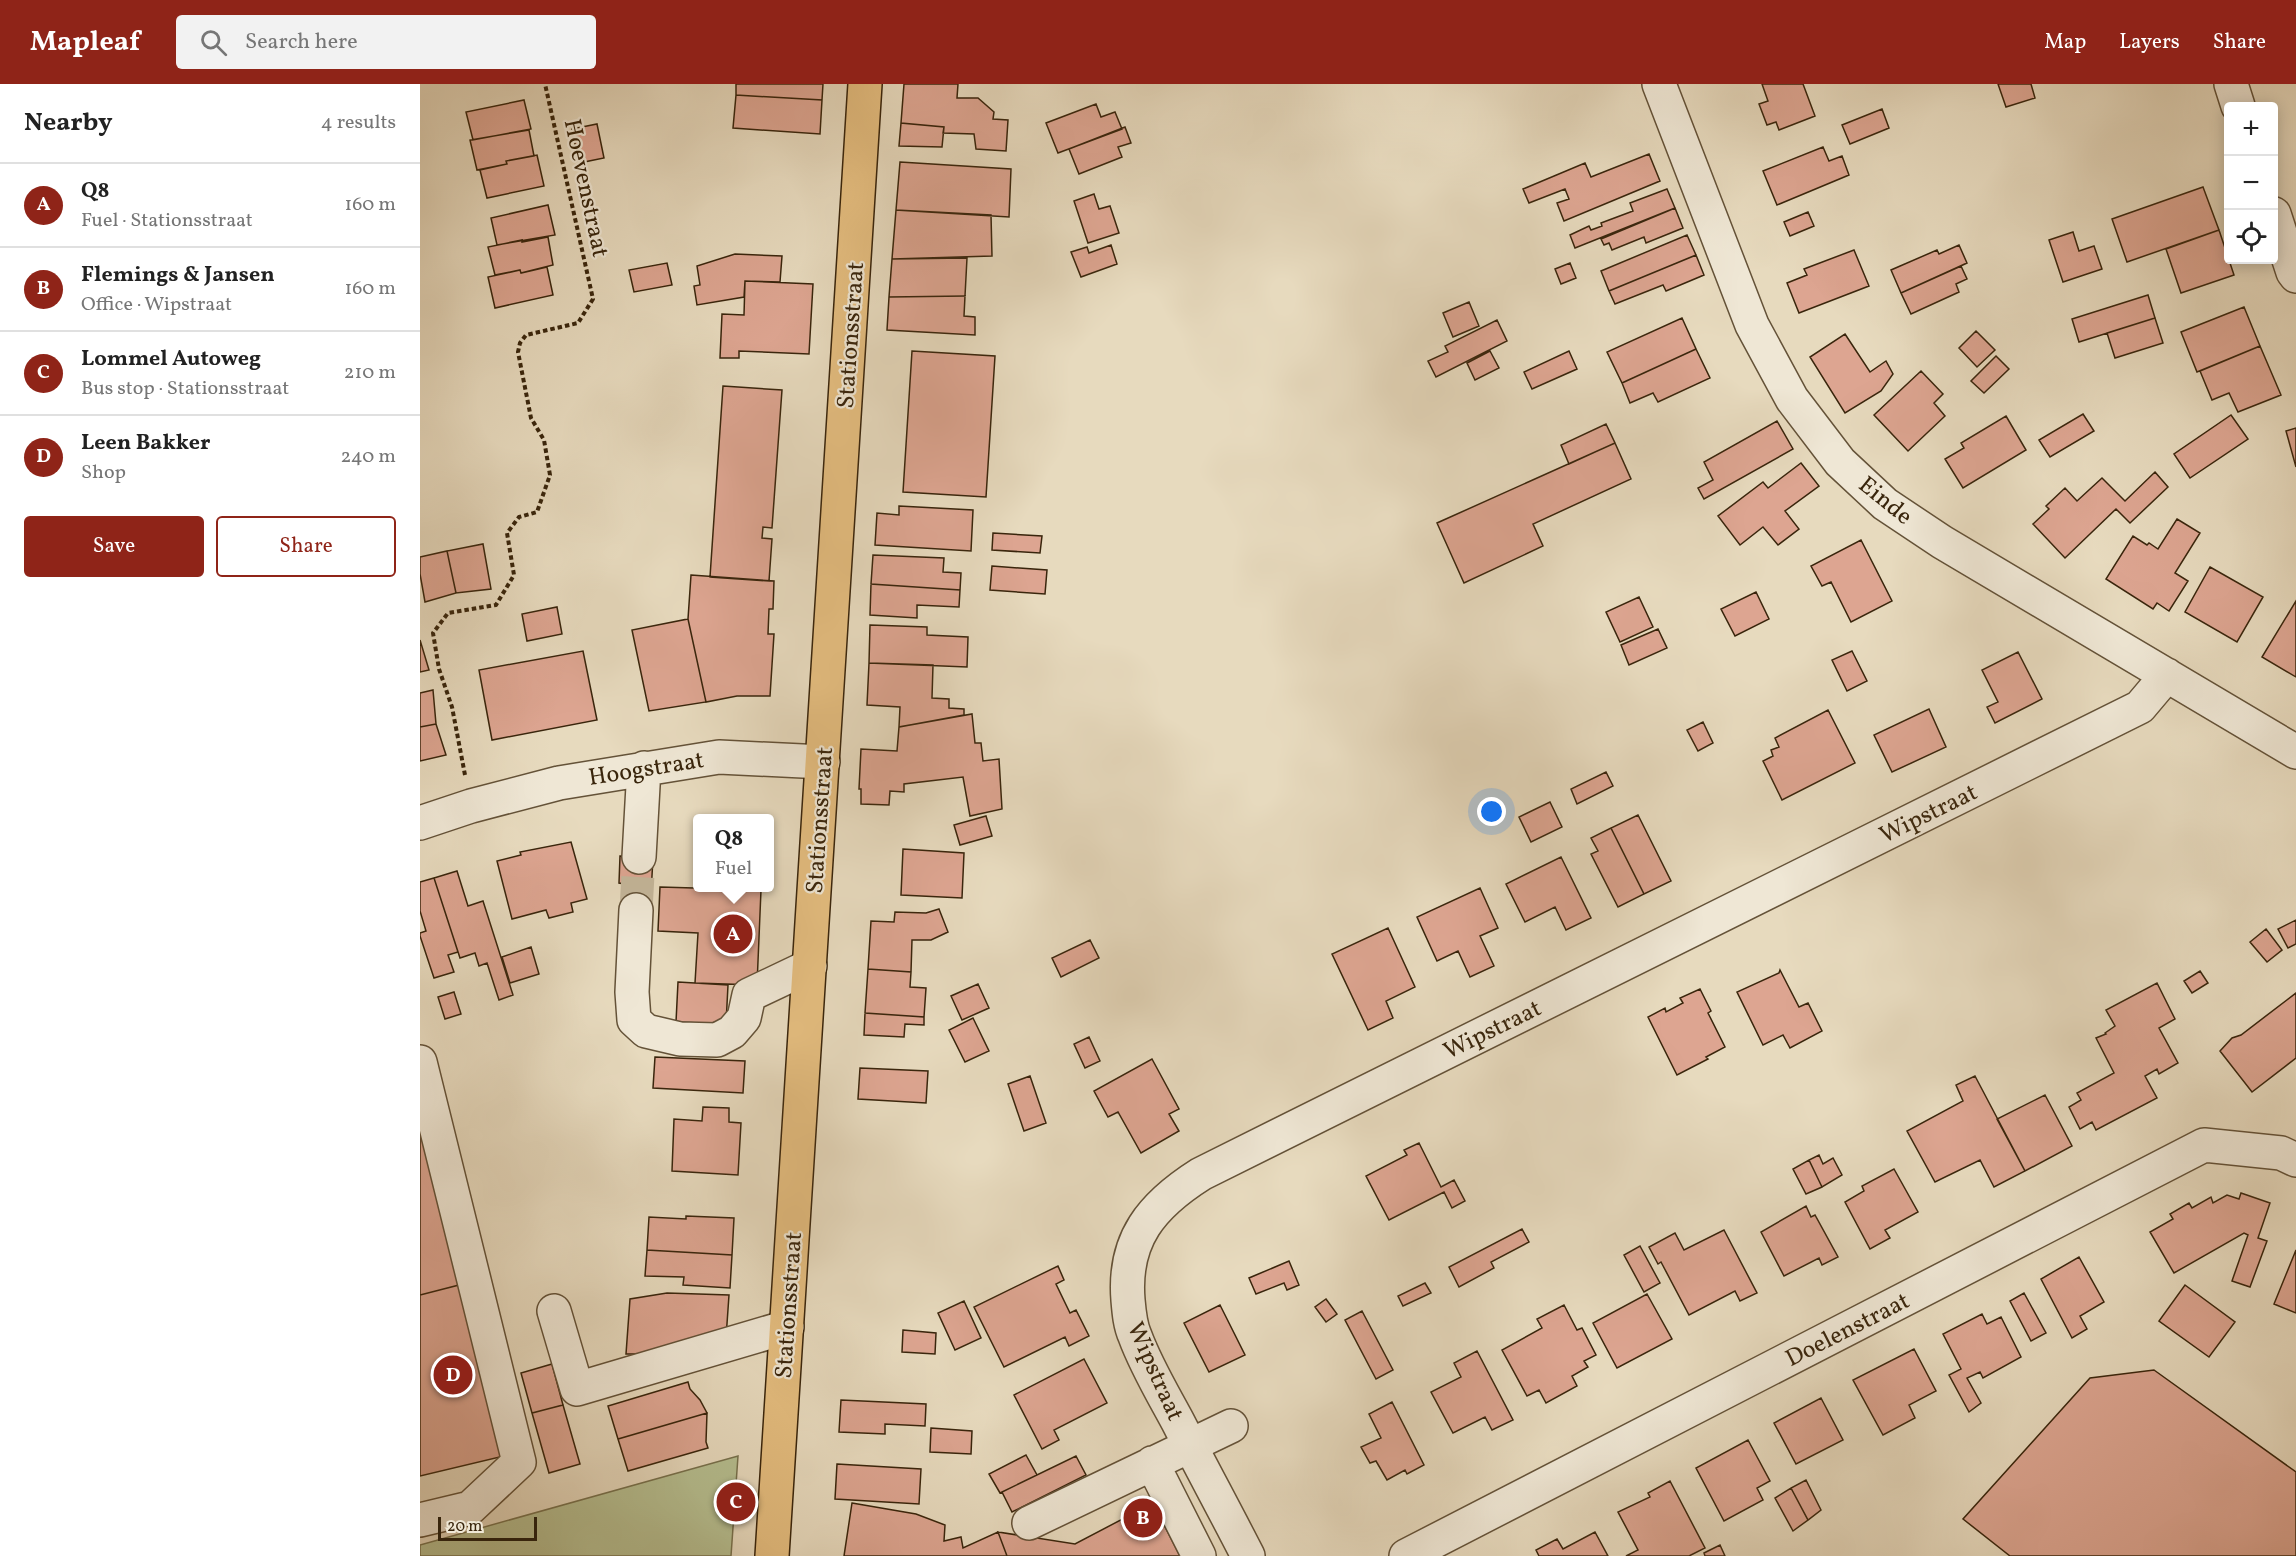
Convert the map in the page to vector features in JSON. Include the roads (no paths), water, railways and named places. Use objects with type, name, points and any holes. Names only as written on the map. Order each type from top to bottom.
[{"type":"main road","name":"Stationsstraat","points":[[772,1556],[865,84]]},
{"type":"street","name":"Einde","points":[[1659,84],[1752,325],[1792,399],[1840,462],[1885,504],[1942,542],[2296,752]]},
{"type":"street","points":[[2230,84],[2237,102]]},
{"type":"street","points":[[2278,226],[2296,276]]},
{"type":"street","name":"Wipstraat","points":[[1248,1556],[1134,1334],[1127,1287],[1128,1266],[1134,1246],[1159,1205],[1175,1190],[1201,1174],[2133,711],[2140,707],[2167,675]]},
{"type":"street","name":"Hoogstraat","points":[[420,823],[471,806],[559,783],[719,756],[823,762]]},
{"type":"street","points":[[639,858],[644,768]]},
{"type":"street","points":[[636,910],[632,992],[634,1020],[646,1031],[680,1039],[717,1040],[732,1032],[744,1018],[749,995],[810,966]]},
{"type":"street","points":[[420,1062],[519,1462],[470,1508],[420,1520]]},
{"type":"street","name":"Doelenstraat","points":[[1406,1556],[2204,1145],[2281,1153],[2296,1160]]},
{"type":"street","points":[[554,1311],[577,1389],[787,1327]]},
{"type":"street","points":[[1029,1523],[1231,1426]]},
{"type":"street","points":[[1152,1463],[1199,1556]]},
{"type":"tunnel","points":[[636,910],[639,857]]},
{"type":"place","name":"Q8","points":[[733,934]]},
{"type":"place","name":"Leen Bakker","points":[[453,1375]]},
{"type":"place","name":"Lommel Autoweg","points":[[736,1502]]},
{"type":"place","name":"Flemings & Jansen","points":[[1143,1518]]}]
